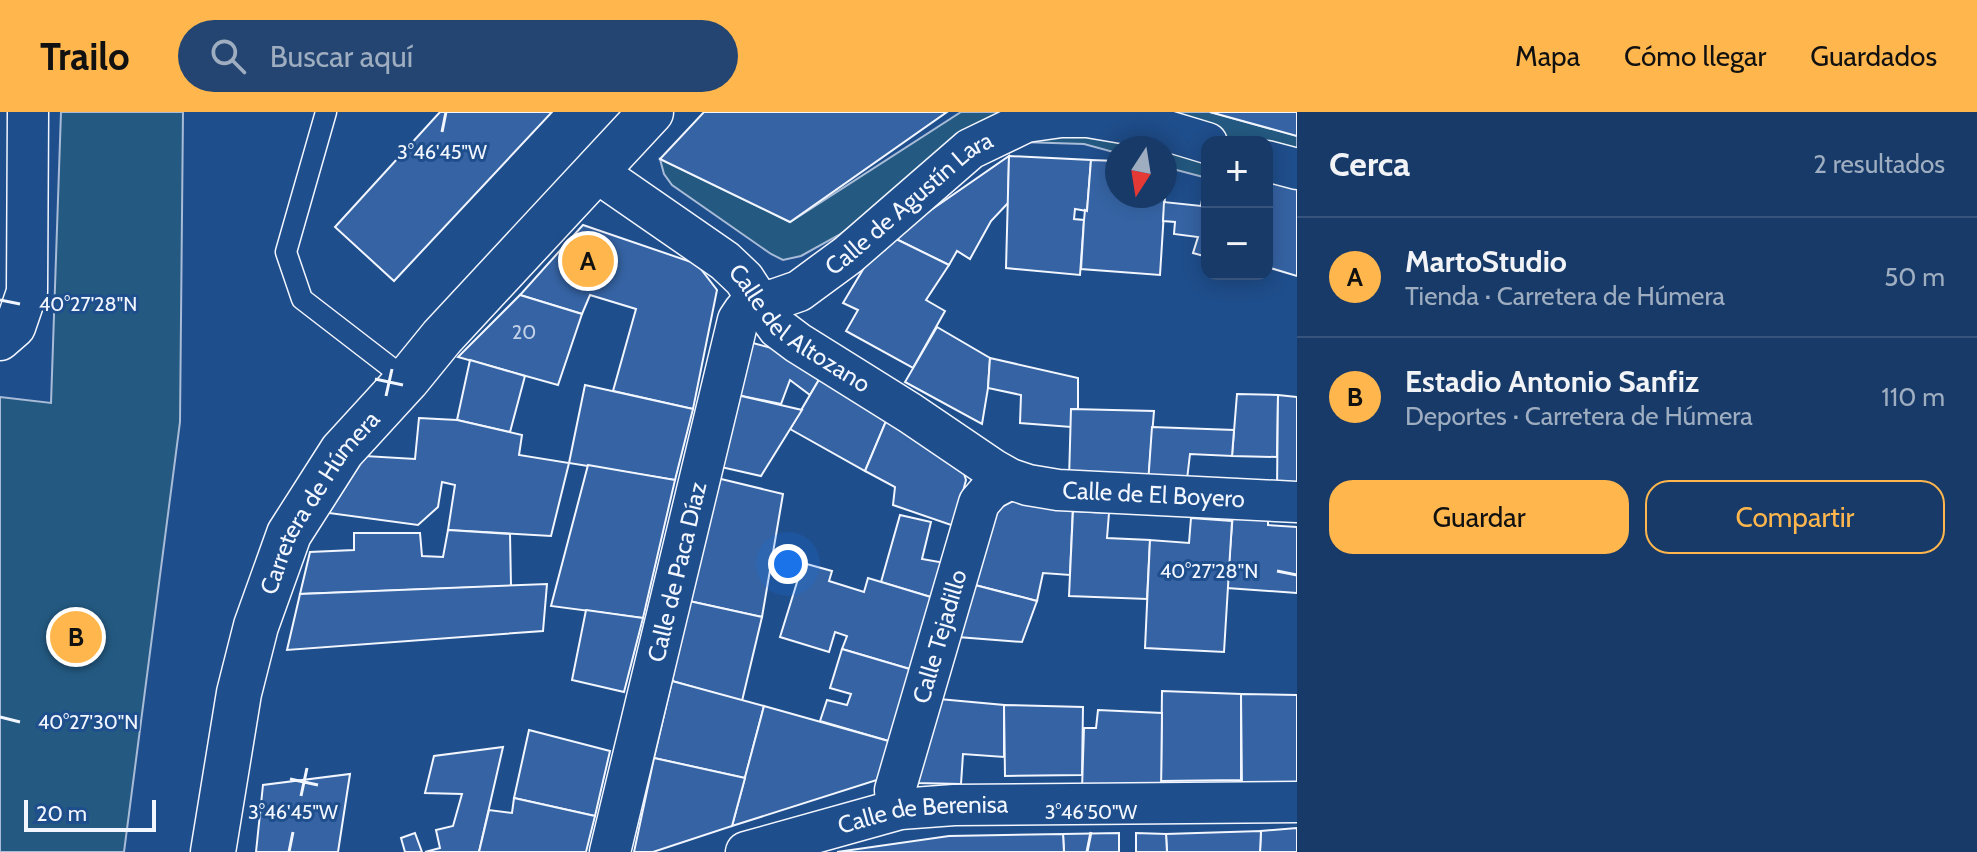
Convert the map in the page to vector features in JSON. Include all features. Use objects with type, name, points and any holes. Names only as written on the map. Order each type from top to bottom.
[{"type":"main road","name":"Carretera de Húmera","points":[[213,852],[242,679],[256,626],[289,534],[342,451],[442,337],[651,112]]},
{"type":"street","points":[[0,340],[15,327],[27,292],[28,112]]},
{"type":"street","name":"Calle de Agustín Lara","points":[[759,302],[799,291],[848,255],[970,149],[1026,122],[1088,117],[1164,130],[1201,141]]},
{"type":"street","points":[[1273,163],[1297,169]]},
{"type":"street","name":"Calle del Altozano","points":[[595,171],[725,261],[744,279],[778,328],[798,343],[1010,479]]},
{"type":"street","name":"Calle de Paca Díaz","points":[[610,852],[738,320],[744,311],[759,302]]},
{"type":"street","name":"Calle de El Boyero","points":[[1010,479],[1058,490],[1297,502]]},
{"type":"street","name":"Calle Tejadillo","points":[[900,809],[895,790],[979,503],[991,489],[1010,479]]},
{"type":"street","name":"Calle de Berenisa","points":[[746,852],[900,809],[954,805],[1297,802]]},
{"type":"lane","points":[[326,112],[286,252],[302,299],[407,380]]},
{"type":"shaded area","points":[[61,112],[183,112],[180,422],[124,852],[0,852],[0,397],[51,403]]},
{"type":"shaded area","points":[[961,112],[1210,112],[1297,136],[1297,203],[1273,154],[1273,136],[1201,136],[1201,176],[1177,170],[1177,136],[1105,136],[1105,150],[1084,144],[1021,142],[939,162],[839,235],[801,256],[783,260],[672,185],[664,174],[660,159],[790,222]]},
{"type":"building","points":[[440,112],[552,112],[394,281],[335,227]]},
{"type":"building","points":[[704,112],[947,112],[790,222],[660,159]]},
{"type":"building","points":[[1210,112],[1297,112],[1297,136]]},
{"type":"building","points":[[1009,156],[1008,203],[991,221],[970,259],[957,251],[949,265],[892,237]]},
{"type":"building","points":[[1009,156],[1091,160],[1087,211],[1075,209],[1074,219],[1084,220],[1080,275],[1006,268]]},
{"type":"building","points":[[1091,160],[1105,161],[1105,208],[1164,208],[1160,275],[1081,269]]},
{"type":"building","points":[[1273,181],[1297,187],[1297,276],[1273,269]]},
{"type":"building","points":[[1177,203],[1201,206],[1201,255],[1193,253],[1198,237],[1174,234],[1175,222],[1163,221],[1164,208],[1177,208]]},
{"type":"building","points":[[583,225],[697,264],[717,290],[693,409],[613,391],[636,309],[590,295],[582,314],[520,295]]},
{"type":"building","points":[[892,237],[949,265],[926,300],[945,311],[913,368],[846,331],[858,310],[843,303],[877,246],[885,250]]},
{"type":"building","points":[[520,295],[582,314],[558,385],[458,357]]},
{"type":"building","points":[[937,327],[990,358],[982,424],[905,382]]},
{"type":"building","points":[[749,342],[779,350],[820,378],[810,395],[790,380],[781,404],[737,395]]},
{"type":"building","points":[[990,358],[1078,378],[1078,409],[1071,409],[1071,427],[1020,423],[1021,395],[988,388]]},
{"type":"building","points":[[470,360],[525,376],[510,432],[457,420]]},
{"type":"building","points":[[820,378],[887,419],[865,471],[790,429]]},
{"type":"building","points":[[585,385],[693,409],[675,480],[569,463]]},
{"type":"building","points":[[1237,394],[1278,395],[1277,457],[1232,456]]},
{"type":"building","points":[[737,395],[802,410],[761,476],[721,467]]},
{"type":"building","points":[[1278,395],[1297,397],[1297,491],[1277,489]]},
{"type":"building","points":[[1071,409],[1154,411],[1148,484],[1069,479]]},
{"type":"building","points":[[889,414],[959,458],[966,480],[954,526],[893,505],[895,487],[865,471]]},
{"type":"building","points":[[419,418],[457,420],[522,435],[519,455],[569,463],[551,536],[448,530],[455,485],[442,482],[438,507],[418,525],[329,513],[365,456],[415,459]]},
{"type":"building","points":[[1152,427],[1234,430],[1232,456],[1190,454],[1186,488],[1148,484]]},
{"type":"building","points":[[588,465],[675,480],[643,618],[551,606]]},
{"type":"building","points":[[717,478],[783,494],[762,617],[689,601]]},
{"type":"building","points":[[1015,500],[1073,505],[1070,575],[1043,573],[1037,601],[971,584],[986,515]]},
{"type":"building","points":[[1073,511],[1109,513],[1107,538],[1150,540],[1147,599],[1069,596]]},
{"type":"building","points":[[1233,513],[1268,517],[1268,525],[1297,527],[1297,593],[1227,588]]},
{"type":"building","points":[[900,515],[931,522],[922,559],[945,563],[934,598],[881,582]]},
{"type":"building","points":[[1191,518],[1232,521],[1224,652],[1145,648],[1150,540],[1189,543]]},
{"type":"building","points":[[448,530],[510,534],[511,586],[300,594],[310,552],[354,550],[354,533],[420,533],[422,556],[443,557]]},
{"type":"building","points":[[803,563],[832,571],[829,581],[864,592],[868,578],[934,598],[913,670],[842,649],[847,636],[835,632],[829,652],[780,637]]},
{"type":"building","points":[[547,584],[543,631],[287,650],[300,594]]},
{"type":"building","points":[[971,584],[1037,601],[1022,642],[958,637]]},
{"type":"building","points":[[689,601],[762,617],[742,701],[672,681]]},
{"type":"building","points":[[586,610],[643,618],[624,692],[572,680]]},
{"type":"building","points":[[842,649],[913,670],[892,742],[820,721],[827,700],[847,705],[851,694],[830,688]]},
{"type":"building","points":[[672,681],[764,706],[745,778],[654,758]]},
{"type":"building","points":[[1162,691],[1241,694],[1241,780],[1161,781]]},
{"type":"building","points":[[1241,694],[1297,695],[1297,788],[1242,789]]},
{"type":"building","points":[[939,699],[1004,705],[1004,757],[963,754],[961,784],[916,783]]},
{"type":"building","points":[[1004,705],[1083,707],[1082,775],[1005,776]]},
{"type":"building","points":[[764,706],[892,742],[880,779],[732,826]]},
{"type":"building","points":[[1098,710],[1162,713],[1161,791],[1082,789],[1084,728],[1096,728]]},
{"type":"building","points":[[529,730],[610,751],[595,816],[514,798]]},
{"type":"building","points":[[503,747],[479,852],[425,852],[440,848],[436,830],[453,826],[462,794],[425,793],[434,756]]},
{"type":"building","points":[[654,758],[745,778],[732,826],[653,852],[634,852]]},
{"type":"building","points":[[350,774],[338,852],[256,852],[263,785]]},
{"type":"building","points":[[514,798],[595,816],[586,852],[479,852],[489,810],[512,813]]},
{"type":"building","points":[[1297,828],[1297,852],[1260,852],[1261,831]]},
{"type":"building","points":[[1261,831],[1260,852],[1167,852],[1166,834]]},
{"type":"building","points":[[415,833],[422,852],[405,852],[401,838]]},
{"type":"building","points":[[1119,833],[1119,852],[1064,852],[1063,834]]},
{"type":"building","points":[[1136,833],[1166,834],[1167,852],[1136,852]]},
{"type":"building","points":[[1063,834],[1064,852],[837,852],[949,836]]},
{"type":"place","name":"MartoStudio","points":[[588,261]]},
{"type":"place","name":"Estadio Antonio Sanfiz","points":[[76,637]]}]
